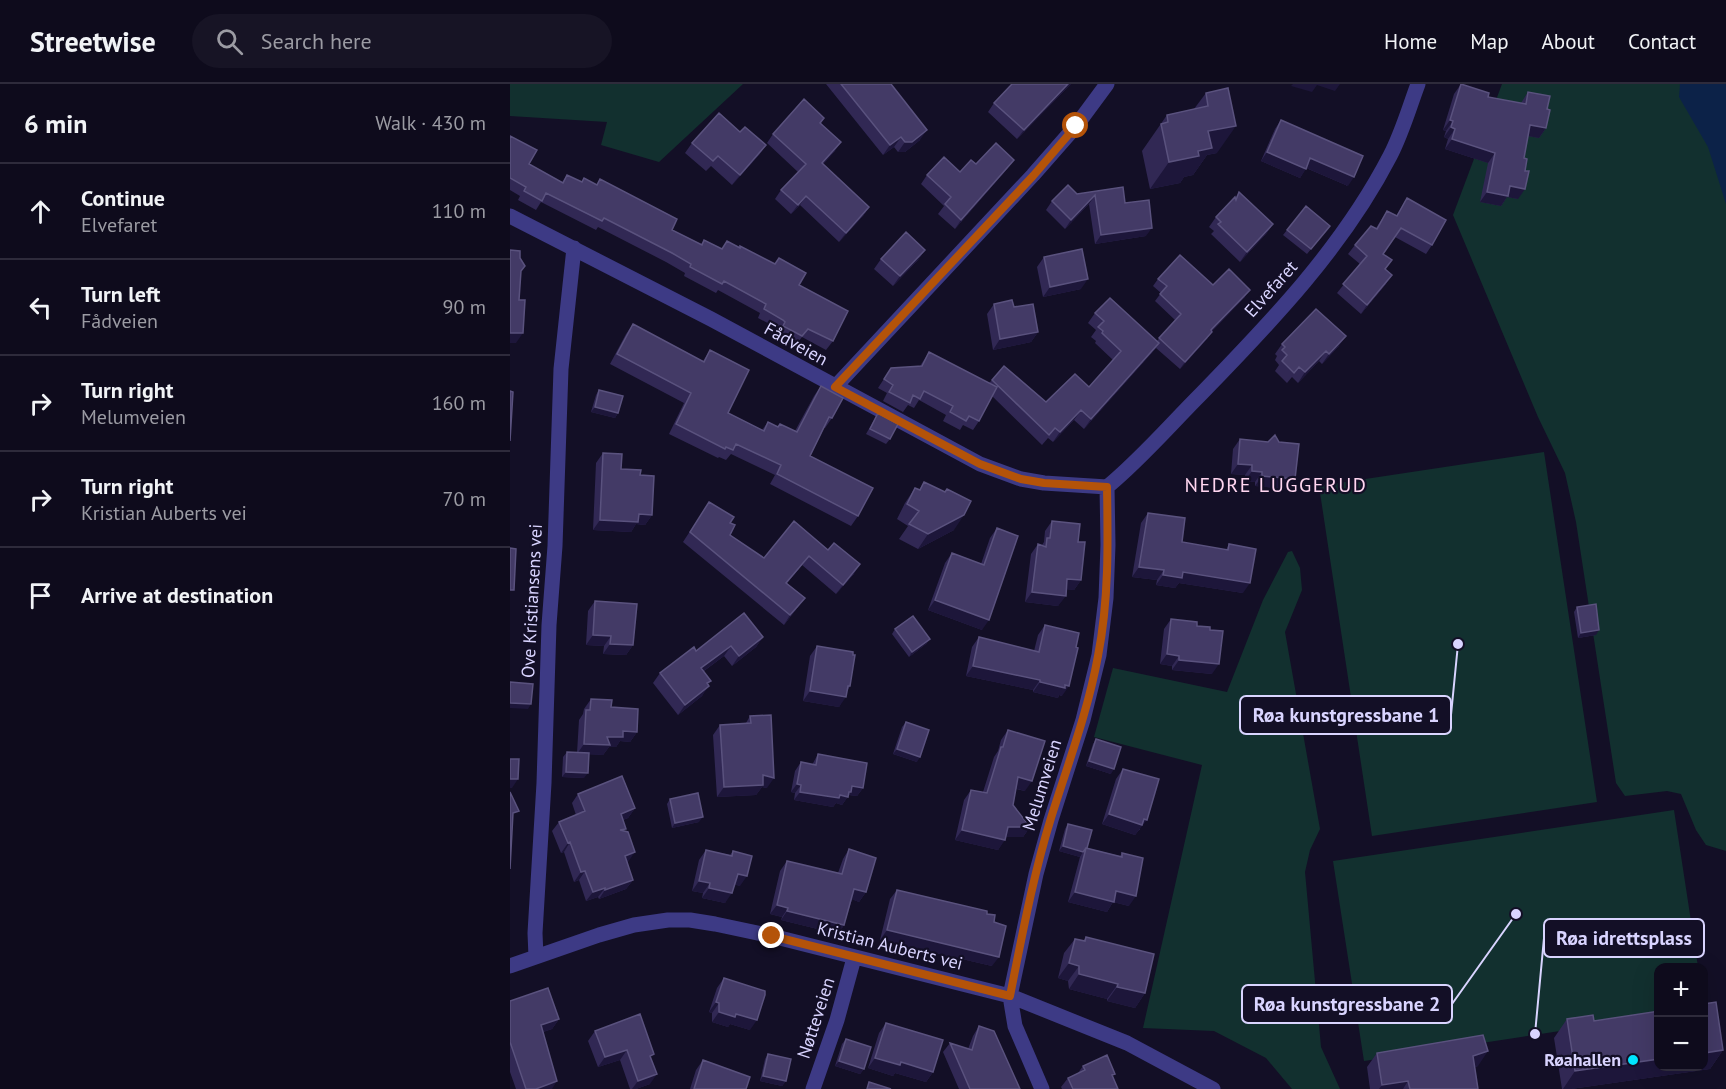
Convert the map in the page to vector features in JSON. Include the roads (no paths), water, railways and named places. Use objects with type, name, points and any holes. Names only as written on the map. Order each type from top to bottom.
[{"type":"street","points":[[835,387],[1033,176],[1076,126],[1107,84]]},
{"type":"street","name":"Elvefaret","points":[[1107,487],[1129,469],[1230,364],[1299,289],[1338,242],[1390,157],[1418,84]]},
{"type":"street","name":"Fådveien","points":[[510,216],[711,319],[980,464],[1021,479],[1044,483],[1107,487]]},
{"type":"street","name":"Ove Kristiansens vei","points":[[536,957],[535,933],[549,625],[555,546],[561,369],[574,248]]},
{"type":"street","name":"Melumveien","points":[[1042,1089],[1015,1026],[1010,996],[1036,874],[1083,720],[1099,655],[1106,587],[1107,487]]},
{"type":"street","name":"Kristian Auberts vei","points":[[510,966],[598,934],[634,925],[679,920],[698,921],[749,931],[1010,996],[1127,1043],[1213,1089]]},
{"type":"street","name":"Nøtteveien","points":[[813,1089],[855,958]]},
{"type":"water","points":[[1680,84],[1726,84],[1726,204],[1708,147],[1679,97]]},
{"type":"place","name":"Røa kunstgressbane 1","points":[[1458,644]]},
{"type":"place","name":"Røa kunstgressbane 2","points":[[1516,914]]},
{"type":"place","name":"Røa idrettsplass","points":[[1535,1034]]},
{"type":"place","name":"Røahallen","points":[[1633,1060]]},
{"type":"district","name":"NEDRE LUGGERUD","points":[[1276,485]]}]
